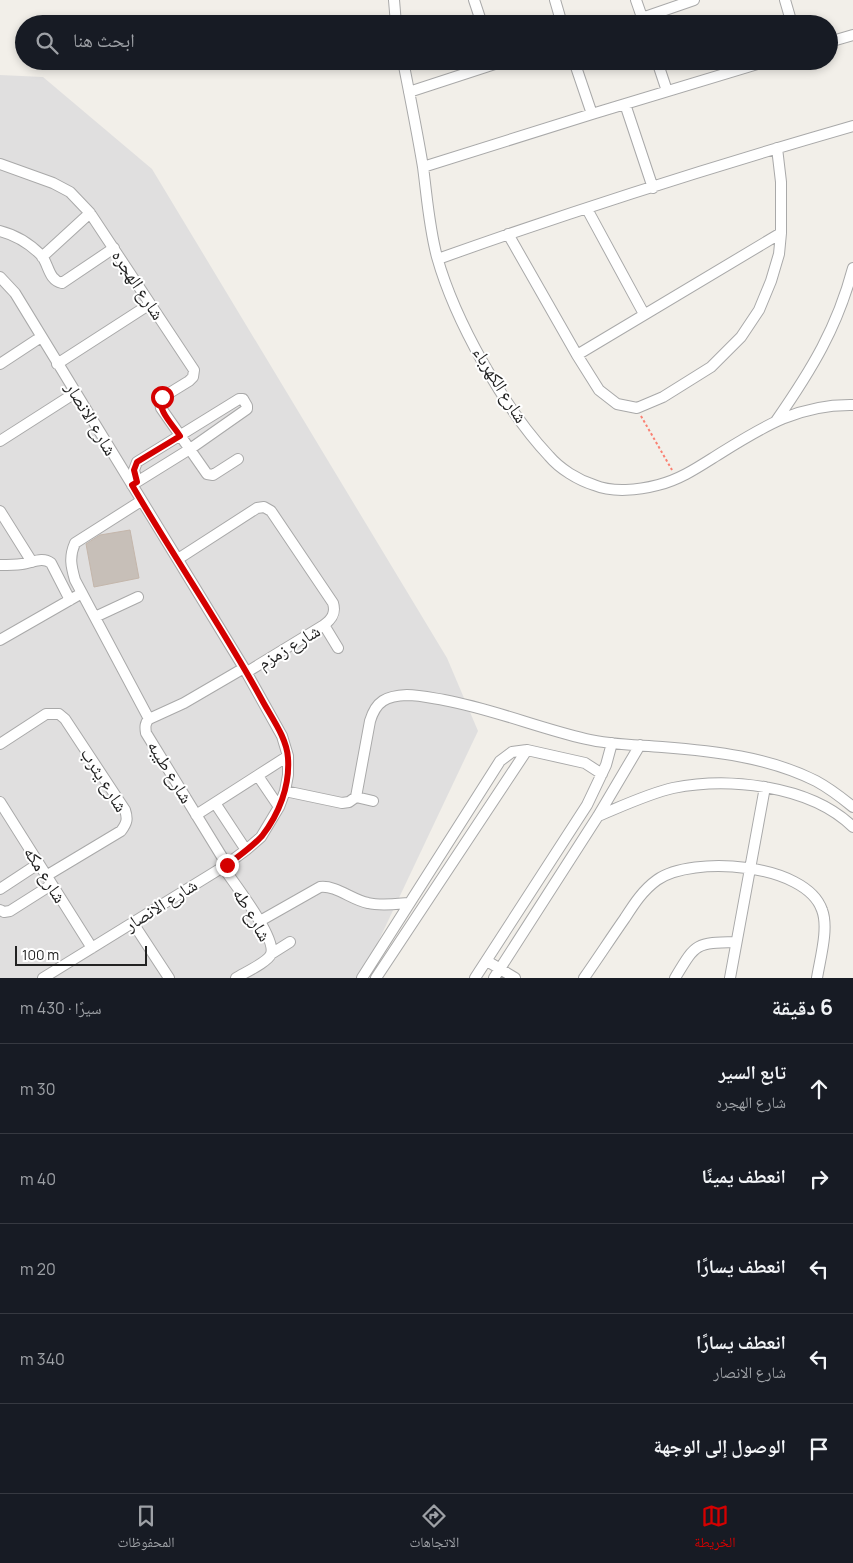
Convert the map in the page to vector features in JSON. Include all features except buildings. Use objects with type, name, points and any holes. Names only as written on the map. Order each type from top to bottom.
[{"type":"street","points":[[394,0],[395,15]]},
{"type":"street","points":[[474,0],[479,15]]},
{"type":"street","points":[[555,0],[559,15]]},
{"type":"street","points":[[636,0],[641,15]]},
{"type":"street","points":[[658,15],[694,0]]},
{"type":"street","points":[[784,0],[789,15]]},
{"type":"street","points":[[838,39],[853,35]]},
{"type":"street","name":"شارع الكهرباء","points":[[405,70],[423,167],[427,207],[438,259],[456,307],[480,356],[516,414],[550,458],[572,474],[594,486],[633,490],[657,486],[677,479],[776,420],[832,405],[853,405]]},
{"type":"street","points":[[409,92],[475,70]]},
{"type":"street","points":[[577,70],[592,114]]},
{"type":"street","points":[[660,70],[667,92]]},
{"type":"street","points":[[423,167],[738,70]]},
{"type":"street","points":[[625,104],[653,188]]},
{"type":"street","points":[[438,259],[508,234],[777,148],[853,126]]},
{"type":"street","points":[[508,234],[599,390],[617,404],[637,408],[663,397],[711,366],[741,337],[759,310],[771,281],[779,254],[781,182],[777,148]]},
{"type":"street","name":"شارع الهجره","points":[[0,164],[54,183],[70,192],[90,213],[114,248],[194,370],[193,377],[189,381],[162,397],[160,402],[161,408],[180,436]]},
{"type":"street","points":[[587,209],[644,314]]},
{"type":"street","points":[[42,257],[90,213]]},
{"type":"street","points":[[0,231],[13,234],[42,257],[53,278],[62,283],[114,248]]},
{"type":"street","points":[[577,355],[781,233]]},
{"type":"street","name":"شارع الكهرباء","points":[[776,420],[805,380],[827,339],[846,296],[853,268]]},
{"type":"street","name":"شارع الانصار","points":[[0,277],[14,293],[74,393],[135,484],[141,501],[245,670],[282,736],[288,756],[288,775],[285,792],[279,807],[261,837],[225,866],[43,978]]},
{"type":"street","points":[[57,364],[150,304]]},
{"type":"street","points":[[0,364],[41,337]]},
{"type":"street","points":[[0,441],[74,393]]},
{"type":"street","points":[[239,399],[243,400],[248,409],[190,449],[135,484],[134,470],[137,462],[239,399]]},
{"type":"street","points":[[180,436],[206,474],[213,475],[238,459]]},
{"type":"street","points":[[141,501],[75,543],[70,554],[70,566],[75,580],[149,719]]},
{"type":"street","points":[[178,559],[257,508],[264,507],[271,510],[333,603],[334,614],[327,623],[338,648]]},
{"type":"street","points":[[0,511],[32,562]]},
{"type":"street","points":[[0,565],[14,565],[45,560],[51,563],[70,600]]},
{"type":"street","points":[[0,640],[82,593]]},
{"type":"street","points":[[95,617],[138,597]]},
{"type":"street","name":"شارع زمزم","points":[[245,670],[327,623]]},
{"type":"street","name":"شارع طيبه","points":[[225,866],[146,732],[146,723],[149,719],[184,703],[245,670]]},
{"type":"street","points":[[285,792],[342,803],[350,802],[356,797],[373,711],[384,700],[408,695],[454,702],[588,740],[716,753],[766,763],[818,782],[853,807]]},
{"type":"street","name":"شارع يثرب","points":[[0,744],[46,714],[59,714],[65,719],[125,810],[127,823],[121,831],[48,881]]},
{"type":"street","points":[[476,978],[587,805],[602,774],[612,743]]},
{"type":"street","points":[[494,978],[598,816],[640,745]]},
{"type":"street","points":[[362,978],[500,761],[512,752],[527,750],[585,763],[602,774]]},
{"type":"street","points":[[376,978],[527,750]]},
{"type":"street","points":[[196,815],[288,756]]},
{"type":"street","points":[[258,776],[279,807]]},
{"type":"street","points":[[598,816],[672,788],[725,784],[766,787],[812,800],[833,810],[853,827]]},
{"type":"street","points":[[730,978],[766,787]]},
{"type":"street","points":[[356,797],[373,801]]},
{"type":"street","name":"شارع مكه","points":[[0,802],[4,816],[38,864],[92,948]]},
{"type":"street","points":[[215,803],[246,850]]},
{"type":"street","points":[[0,889],[38,864]]},
{"type":"street","name":"شارع طه","points":[[225,866],[270,939],[271,954],[267,959],[236,978]]},
{"type":"street","points":[[584,978],[642,894],[656,881],[666,875],[680,870],[702,867],[750,868],[787,879],[802,886],[813,896],[822,910],[824,924],[817,978]]},
{"type":"street","points":[[0,910],[4,912],[10,911],[48,881]]},
{"type":"street","points":[[260,921],[316,888],[324,886],[368,903],[408,903]]},
{"type":"street","points":[[516,917],[528,925]]},
{"type":"street","points":[[133,923],[169,978]]},
{"type":"street","points":[[271,954],[290,942]]},
{"type":"street","points":[[675,978],[690,952],[696,948],[712,943],[736,942]]},
{"type":"street","points":[[487,961],[514,978]]},
{"type":"path","points":[[637,408],[677,479]]},
{"type":"shaded area","points":[[0,75],[43,77],[152,169],[447,658],[478,731],[361,978],[0,978]]},
{"type":"route","points":[[162,397],[160,402],[161,408],[180,436],[137,462],[134,470],[137,482],[132,485],[247,672],[282,736],[288,756],[288,775],[285,792],[272,820],[261,837],[227,865]]}]
